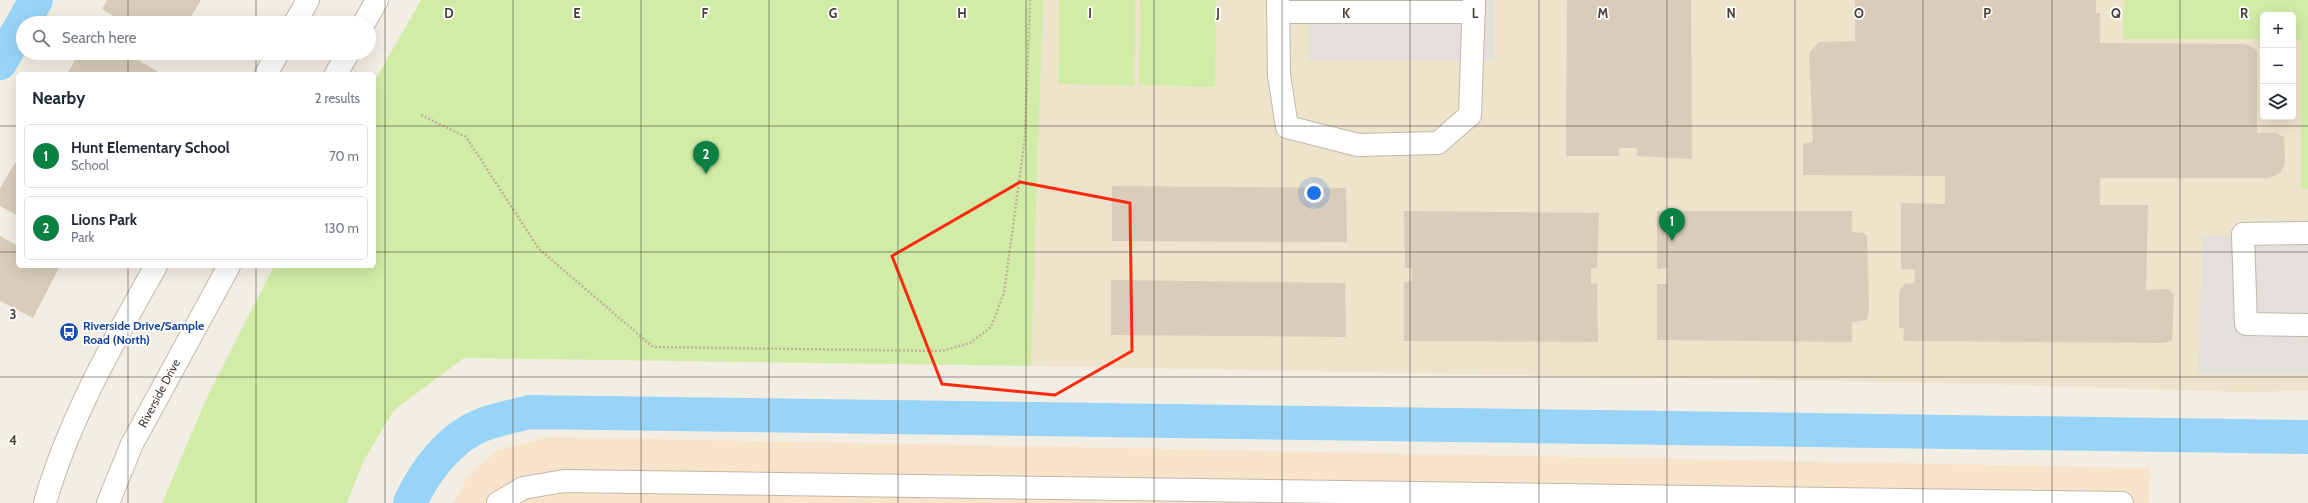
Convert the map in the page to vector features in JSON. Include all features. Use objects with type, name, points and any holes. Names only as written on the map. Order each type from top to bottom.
[{"type":"street","points":[[299,16],[308,0]]},
{"type":"street","points":[[368,16],[377,0]]},
{"type":"street","points":[[1278,6],[1474,6],[1470,115],[1438,143],[1358,145],[1287,127],[1279,75],[1278,6]]},
{"type":"street","points":[[267,72],[274,60]]},
{"type":"street","points":[[337,72],[344,60]]},
{"type":"street","points":[[2308,233],[2243,234],[2246,324],[2308,325]]},
{"type":"street","points":[[45,503],[80,412],[106,358],[155,268]]},
{"type":"street","name":"Riverside Drive","points":[[108,503],[132,444],[228,268]]},
{"type":"street","points":[[498,503],[522,488],[564,481],[1019,495],[2122,503]]},
{"type":"path","points":[[421,115],[466,137],[539,249],[652,347],[941,351],[970,343],[991,327],[1004,293],[1025,137],[1030,0]]},
{"type":"highlighted area","points":[[1020,182],[1130,203],[1132,351],[1055,395],[942,384],[892,256]]},
{"type":"shaded area","points":[[1043,0],[2308,0],[2308,391],[2242,392],[1988,384],[1031,366]]},
{"type":"shaded area","points":[[1308,0],[1494,0],[1494,60],[1309,61]]},
{"type":"shaded area","points":[[2203,236],[2308,237],[2308,374],[2198,374]]},
{"type":"shaded area","points":[[548,437],[2150,468],[2149,503],[453,503],[469,475],[497,450]]},
{"type":"green space","points":[[421,0],[1043,0],[1031,366],[464,358],[394,410],[364,460],[347,503],[162,503],[207,397],[273,268],[376,268],[376,79]]},
{"type":"green space","points":[[1059,0],[1135,0],[1134,86],[1058,84]]},
{"type":"green space","points":[[1140,0],[1216,0],[1215,87],[1139,85]]},
{"type":"green space","points":[[2124,0],[2308,0],[2308,189],[2301,189],[2301,40],[2296,39],[2296,12],[2260,12],[2260,39],[2123,39]]},
{"type":"building","points":[[107,0],[201,0],[191,16],[114,16],[102,9]]},
{"type":"building","points":[[1567,0],[1691,0],[1692,159],[1637,156],[1637,148],[1619,148],[1619,156],[1566,156]]},
{"type":"building","points":[[1855,0],[2096,0],[2096,13],[2100,13],[2100,43],[2245,44],[2255,49],[2257,52],[2257,133],[2276,133],[2284,137],[2285,163],[2280,173],[2269,178],[2100,178],[2100,205],[2148,205],[2146,290],[2168,289],[2174,294],[2172,340],[2165,343],[1903,341],[1904,328],[1899,328],[1899,292],[1904,284],[1914,283],[1915,270],[1901,269],[1901,203],[1945,204],[1945,176],[1803,175],[1803,144],[1813,142],[1809,53],[1819,42],[1855,41]]},
{"type":"building","points":[[75,60],[138,60],[159,72],[68,72]]},
{"type":"building","points":[[16,161],[16,215],[0,206],[0,188]]},
{"type":"building","points":[[1112,186],[1346,188],[1347,242],[1112,241]]},
{"type":"building","points":[[1404,211],[1599,213],[1597,268],[1591,268],[1591,284],[1597,283],[1598,342],[1404,341],[1404,282],[1412,281],[1412,268],[1405,268]]},
{"type":"building","points":[[1657,211],[1852,211],[1852,232],[1864,233],[1867,236],[1869,312],[1866,320],[1852,322],[1852,342],[1657,340],[1657,284],[1667,284],[1668,268],[1657,269]]},
{"type":"building","points":[[0,236],[16,245],[16,268],[59,268],[33,318],[0,301]]},
{"type":"building","points":[[1111,280],[1345,283],[1346,337],[1111,335]]},
{"type":"waterway","points":[[27,16],[36,0]]},
{"type":"waterway","points":[[0,63],[16,35]]},
{"type":"waterway","points":[[410,503],[430,468],[448,447],[459,438],[482,425],[530,412],[2308,437]]},
{"type":"place","name":"Lions Park","points":[[706,174]]},
{"type":"place","name":"Hunt Elementary School","points":[[1672,241]]},
{"type":"place","name":"Riverside Drive/Sample Road (North)","points":[[69,332]]}]
